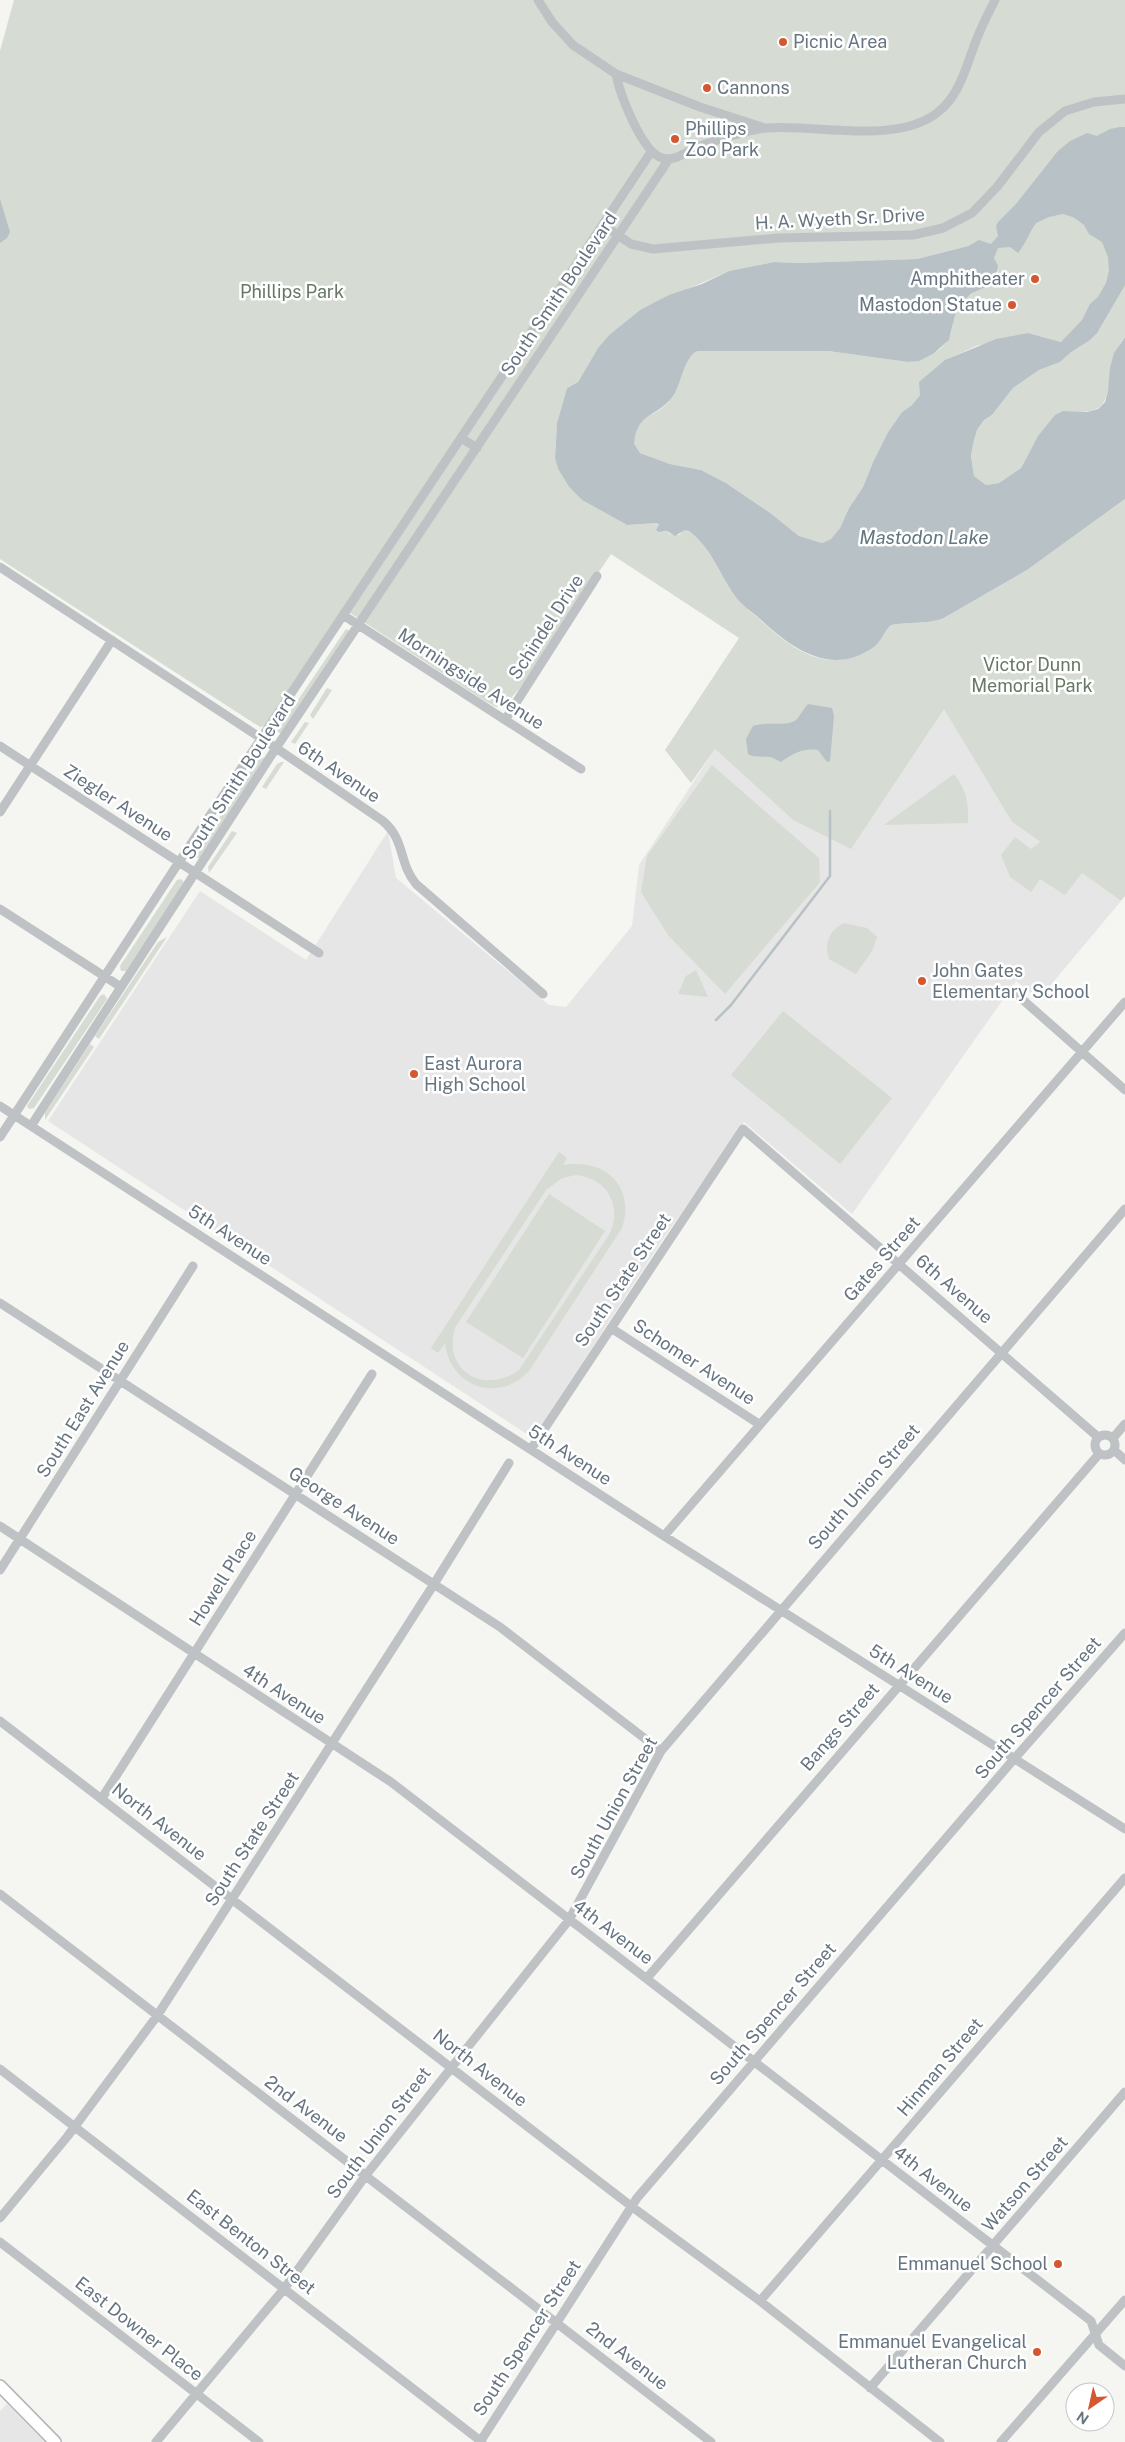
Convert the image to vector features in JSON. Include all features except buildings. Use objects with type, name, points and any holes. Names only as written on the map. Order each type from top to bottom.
[{"type":"main road","points":[[0,2386],[54,2442]]},
{"type":"street","points":[[538,0],[552,22],[573,45],[616,74],[700,107],[765,128]]},
{"type":"street","points":[[616,74],[630,113],[651,152],[663,158],[670,159],[697,147],[765,128],[891,130],[931,118],[948,104],[995,0]]},
{"type":"street","name":"H. A. Wyeth Sr. Drive","points":[[603,225],[631,244],[653,249],[683,248],[779,238],[912,235],[943,228],[972,213],[997,187],[1040,132],[1065,111],[1094,102],[1125,99]]},
{"type":"street","name":"South Smith Boulevard","points":[[0,1137],[106,977],[179,862],[651,152]]},
{"type":"street","name":"South Smith Boulevard","points":[[31,1126],[276,748],[670,159]]},
{"type":"street","points":[[461,438],[477,448]]},
{"type":"street","name":"6th Avenue","points":[[0,568],[276,748],[383,821],[394,831],[399,841],[404,865],[416,884],[543,994]]},
{"type":"street","name":"Schindel Drive","points":[[505,720],[597,576]]},
{"type":"street","name":"Morningside Avenue","points":[[343,615],[581,770]]},
{"type":"street","points":[[0,812],[112,640]]},
{"type":"street","name":"Ziegler Avenue","points":[[0,746],[319,953]]},
{"type":"street","points":[[1,912],[121,987]]},
{"type":"street","points":[[1014,992],[1125,1090]]},
{"type":"street","name":"Gates Street","points":[[664,1536],[1125,1002]]},
{"type":"street","name":"5th Avenue","points":[[0,1106],[664,1536],[1125,1828]]},
{"type":"street","name":"6th Avenue","points":[[743,1129],[1098,1436]]},
{"type":"street","name":"South State Street","points":[[531,1449],[743,1129]]},
{"type":"street","name":"South Union Street","points":[[156,2442],[284,2288],[366,2175],[451,2066],[570,1920],[660,1751],[1125,1210]]},
{"type":"street","name":"South East Avenue","points":[[0,1570],[193,1266]]},
{"type":"street","name":"George Avenue","points":[[0,1303],[434,1584],[514,1638],[660,1751]]},
{"type":"street","name":"Schomer Avenue","points":[[611,1328],[759,1424]]},
{"type":"street","name":"Howell Place","points":[[102,1798],[372,1374]]},
{"type":"street","points":[[1113,1438],[1125,1424]]},
{"type":"street","points":[[1106,1434],[1113,1438],[1116,1444],[1114,1450],[1109,1454],[1099,1454],[1095,1444],[1098,1436],[1106,1434]]},
{"type":"street","points":[[1114,1450],[1125,1460]]},
{"type":"street","name":"Bangs Street","points":[[647,1978],[1099,1454]]},
{"type":"street","name":"South State Street","points":[[0,2218],[75,2127],[157,2016],[434,1584],[509,1463]]},
{"type":"street","name":"4th Avenue","points":[[0,1526],[391,1782],[1091,2321],[1099,2345],[1125,2366]]},
{"type":"street","name":"South Spencer Street","points":[[481,2442],[631,2206],[1014,1758],[1125,1633]]},
{"type":"street","name":"North Avenue","points":[[0,1721],[631,2206],[760,2301],[940,2442]]},
{"type":"street","name":"Hinman Street","points":[[760,2301],[1125,1878]]},
{"type":"street","name":"2nd Avenue","points":[[0,1894],[711,2442]]},
{"type":"street","name":"East Benton Street","points":[[0,2069],[481,2442]]},
{"type":"street","name":"Watson Street","points":[[870,2388],[1125,2092]]},
{"type":"street","name":"East Downer Place","points":[[0,2242],[259,2442]]},
{"type":"street","points":[[1002,2442],[1125,2300]]},
{"type":"shaded area","points":[[944,708],[1012,822],[1121,901],[1039,999],[1016,981],[852,1214],[744,1122],[661,1242],[533,1438],[48,1121],[200,891],[306,960],[388,831],[396,878],[549,1005],[566,1007],[632,926],[639,865],[715,749],[793,820]]},
{"type":"shaded area","points":[[7,2404],[45,2442],[0,2442],[0,2411]]},
{"type":"green space","name":"Phillips Park","points":[[14,0],[1125,0],[1125,337],[1119,345],[1107,395],[1098,408],[1086,412],[1063,411],[1032,447],[1021,468],[999,483],[986,485],[974,476],[971,456],[977,430],[984,420],[992,415],[1013,388],[1039,370],[1060,362],[1070,352],[1061,342],[1028,333],[976,346],[946,360],[912,405],[902,412],[888,432],[863,487],[849,508],[840,528],[831,539],[822,543],[799,536],[769,512],[726,483],[701,470],[670,464],[640,453],[633,444],[639,425],[671,398],[688,359],[698,351],[828,351],[908,362],[928,357],[940,349],[949,339],[958,306],[968,296],[989,283],[998,272],[994,258],[995,252],[991,244],[975,242],[968,246],[917,259],[799,263],[774,262],[729,271],[640,310],[609,335],[598,348],[578,382],[567,388],[557,423],[555,458],[558,469],[569,487],[582,500],[627,525],[657,523],[663,532],[667,531],[670,534],[679,535],[685,529],[689,531],[704,546],[735,596],[745,607],[793,646],[819,658],[834,660],[849,658],[865,652],[876,643],[891,625],[930,622],[942,619],[1027,570],[1125,499],[1125,896],[1121,901],[1082,873],[1065,895],[1040,879],[1031,892],[1010,877],[1001,855],[1015,837],[1031,849],[1040,842],[1012,822],[944,709],[851,849],[793,820],[715,749],[691,783],[665,750],[739,638],[611,554],[520,688],[503,707],[496,707],[485,701],[344,609],[265,726],[260,727],[0,559],[0,51]]},
{"type":"green space","points":[[346,629],[350,631],[281,734],[277,731]]},
{"type":"green space","points":[[327,688],[332,690],[313,719],[310,715]]},
{"type":"green space","points":[[305,722],[309,723],[295,744],[291,742]]},
{"type":"green space","points":[[260,757],[264,758],[200,858],[197,858],[195,854]]},
{"type":"green space","points":[[284,762],[266,789],[262,787],[277,764]]},
{"type":"green space","points":[[712,765],[819,858],[820,882],[725,994],[668,935],[641,892],[647,856]]},
{"type":"green space","points":[[954,774],[966,797],[968,823],[884,825]]},
{"type":"green space","points":[[232,831],[237,833],[209,873],[208,867]]},
{"type":"green space","points":[[181,879],[184,882],[126,971],[121,971],[120,966],[177,880]]},
{"type":"green space","points":[[844,923],[867,928],[877,937],[872,951],[856,974],[829,959],[827,948],[829,938],[835,929]]},
{"type":"green space","points":[[167,937],[99,1039],[95,1036],[158,942]]},
{"type":"green space","points":[[696,970],[708,997],[678,994],[686,976]]},
{"type":"green space","points":[[104,994],[107,999],[34,1108],[29,1109],[27,1106],[100,996]]},
{"type":"green space","points":[[783,1011],[892,1098],[840,1164],[731,1075]]},
{"type":"green space","points":[[90,1044],[94,1047],[45,1120],[45,1113]]},
{"type":"green space","points":[[559,1152],[567,1158],[563,1165],[578,1164],[591,1166],[613,1178],[620,1187],[624,1199],[625,1213],[622,1228],[529,1371],[517,1381],[503,1387],[477,1386],[466,1380],[456,1371],[449,1358],[445,1343],[438,1353],[431,1348]],"holes":[[[576,1175],[587,1177],[597,1182],[610,1196],[614,1214],[613,1225],[609,1235],[519,1370],[506,1377],[493,1380],[480,1379],[469,1374],[460,1366],[454,1355],[453,1342],[456,1326],[546,1190],[562,1178]]]},
{"type":"green space","points":[[549,1194],[605,1231],[523,1358],[466,1322]]},
{"type":"water","name":"Mastodon Lake","points":[[1125,127],[1125,285],[1097,333],[1090,340],[1071,352],[1060,362],[1039,370],[1013,388],[992,415],[984,420],[977,430],[971,456],[974,476],[986,485],[999,483],[1021,468],[1038,436],[1055,415],[1063,411],[1087,412],[1098,409],[1105,402],[1114,353],[1125,337],[1125,499],[1027,570],[942,619],[930,622],[891,625],[875,646],[859,655],[843,659],[828,659],[813,656],[799,649],[772,630],[743,605],[729,587],[710,554],[689,531],[685,530],[675,536],[667,531],[659,532],[656,530],[659,525],[657,523],[627,525],[582,500],[569,487],[558,469],[555,458],[557,423],[567,388],[578,382],[598,348],[609,335],[640,310],[669,295],[702,284],[729,271],[774,262],[799,263],[917,259],[968,246],[979,240],[991,244],[998,236],[996,226],[998,222],[1016,204],[1057,152],[1070,141],[1087,133],[1097,136],[1110,129]],"holes":[[[1063,214],[1073,217],[1084,225],[1089,234],[1102,242],[1108,257],[1109,271],[1106,283],[1098,297],[1090,304],[1082,320],[1061,342],[1028,333],[996,339],[945,360],[919,382],[920,395],[912,405],[902,412],[888,432],[863,487],[849,508],[840,528],[831,539],[822,543],[799,536],[769,512],[726,483],[701,470],[670,464],[640,453],[634,444],[636,433],[643,420],[660,409],[673,396],[686,364],[693,354],[698,351],[828,351],[908,362],[919,361],[933,354],[949,340],[957,307],[971,294],[991,284],[996,278],[998,266],[994,258],[998,248],[1010,247],[1018,253],[1036,223],[1049,217]]]},
{"type":"water","points":[[0,199],[10,232],[7,238],[0,243]]},
{"type":"water","points":[[808,704],[832,708],[834,716],[830,761],[827,762],[818,750],[798,752],[781,762],[771,757],[748,754],[746,739],[753,726],[792,722],[798,718]]},
{"type":"waterway","points":[[716,1020],[731,1005],[830,876],[830,811]]},
{"type":"place","name":"Picnic Area","points":[[783,42]]},
{"type":"place","name":"Cannons","points":[[707,88]]},
{"type":"place","name":"Phillips Zoo Park","points":[[675,139]]},
{"type":"place","name":"Amphitheater","points":[[1035,279]]},
{"type":"place","name":"Mastodon Statue","points":[[1012,305]]},
{"type":"place","name":"John Gates Elementary School","points":[[922,981]]},
{"type":"place","name":"East Aurora High School","points":[[414,1074]]},
{"type":"place","name":"Emmanuel School","points":[[1058,2264]]},
{"type":"place","name":"Emmanuel Evangelical Lutheran Church","points":[[1037,2352]]},
{"type":"park label","name":"Victor Dunn Memorial Park","points":[[1032,675]]}]
